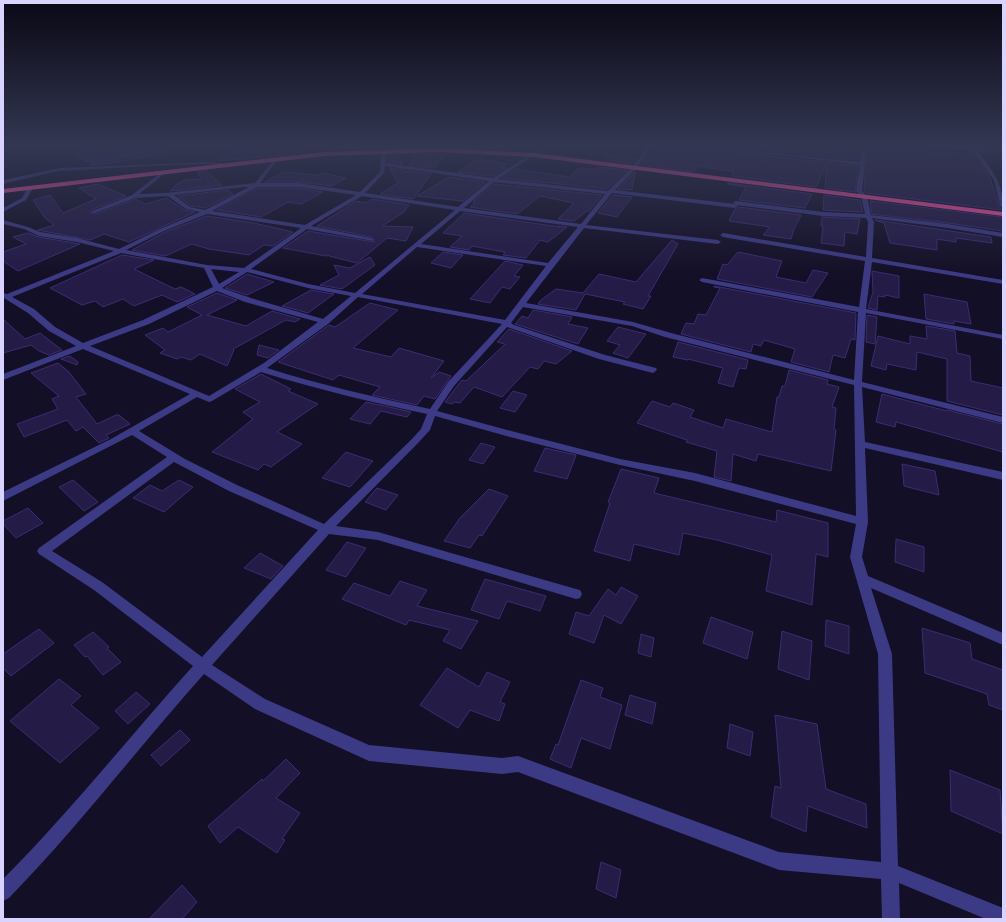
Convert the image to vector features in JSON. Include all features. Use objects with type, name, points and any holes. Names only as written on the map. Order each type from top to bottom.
[{"type":"highway","points":[[3,191],[21,189]]},
{"type":"highway","points":[[809,189],[1003,214]]},
{"type":"street","points":[[3,210],[24,199],[29,189]]},
{"type":"street","points":[[92,212],[134,196],[142,189]]},
{"type":"street","points":[[134,196],[165,195],[219,189]]},
{"type":"street","points":[[5,296],[121,251],[162,230],[206,212],[249,189]]},
{"type":"street","points":[[327,189],[460,210],[718,242]]},
{"type":"street","points":[[3,377],[146,322],[217,288],[236,277],[306,227],[361,194],[366,189]]},
{"type":"street","points":[[5,296],[31,311],[52,328],[82,346],[209,399],[229,389],[260,369],[325,322],[484,189]]},
{"type":"street","points":[[581,189],[823,214],[868,216],[948,226],[1003,235]]},
{"type":"street","points":[[3,892],[39,855],[152,722],[326,529],[425,430],[432,412],[451,384],[507,323],[550,265],[584,226],[613,189]]},
{"type":"street","points":[[859,189],[859,191],[864,196],[868,216],[871,222],[869,258],[862,310],[858,383],[862,522],[856,557],[886,654],[891,919]]},
{"type":"street","points":[[998,189],[1003,206]]},
{"type":"street","points":[[165,195],[171,196],[188,208],[206,212],[306,227],[371,240]]},
{"type":"street","points":[[3,222],[26,228],[39,234],[77,240],[121,251],[207,267],[245,270],[355,296],[507,323],[511,327],[602,358],[652,370]]},
{"type":"street","points":[[723,235],[869,258],[1003,282]]},
{"type":"street","points":[[417,245],[550,265]]},
{"type":"street","points":[[207,267],[217,288],[248,300],[325,322]]},
{"type":"street","points":[[702,280],[1003,337]]},
{"type":"street","points":[[521,304],[633,324],[668,335],[1003,420]]},
{"type":"street","points":[[260,369],[369,399],[432,412],[513,435],[620,462],[695,477],[862,522]]},
{"type":"street","points":[[3,497],[132,431],[197,394]]},
{"type":"street","points":[[132,431],[174,457],[233,488],[326,529],[378,536],[576,594]]},
{"type":"street","points":[[859,444],[1003,476]]},
{"type":"street","points":[[174,457],[44,551],[98,586],[203,666],[260,704],[369,753],[502,766],[518,764],[779,861],[890,871],[1003,917]]},
{"type":"street","points":[[863,579],[1003,639]]},
{"type":"building","points":[[81,189],[110,189],[126,196],[89,211],[90,213],[96,214],[135,199],[146,204],[166,198],[185,210],[195,212],[129,242],[104,234],[90,240],[38,230],[54,225],[45,218],[33,200],[50,195],[63,213],[96,199]]},
{"type":"building","points":[[172,189],[187,189],[170,191]]},
{"type":"building","points":[[255,189],[305,189],[323,192],[301,204],[288,202],[261,217],[217,210]]},
{"type":"building","points":[[388,189],[420,189],[413,199],[380,194]]},
{"type":"building","points":[[429,189],[477,189],[463,201],[417,196]]},
{"type":"building","points":[[488,189],[543,189],[602,195],[589,211],[574,221],[558,219],[574,203],[540,196],[517,214],[470,207],[475,203],[473,202]]},
{"type":"building","points":[[745,189],[774,189],[812,194],[805,208],[739,200]]},
{"type":"building","points":[[833,189],[855,189],[855,192]]},
{"type":"building","points":[[994,189],[999,206],[1002,210],[866,193],[864,190]]},
{"type":"building","points":[[228,190],[233,194],[205,208],[191,206],[178,196]]},
{"type":"building","points":[[613,195],[632,197],[617,217],[598,213]]},
{"type":"building","points":[[824,195],[860,200],[863,212],[823,210]]},
{"type":"building","points":[[372,199],[409,205],[404,212],[382,226],[413,227],[406,241],[387,238],[357,263],[328,255],[326,256],[283,248],[308,231],[374,242],[374,239],[371,237],[317,226],[356,201],[366,203]]},
{"type":"building","points":[[870,201],[1003,217],[1003,231],[872,214]]},
{"type":"building","points":[[739,207],[801,215],[791,239],[763,235],[770,227],[729,221],[735,209]]},
{"type":"building","points":[[464,213],[567,227],[548,242],[540,240],[526,258],[503,255],[505,252],[472,246],[469,250],[450,247],[462,236],[443,233]]},
{"type":"building","points":[[207,216],[254,223],[293,232],[273,246],[264,245],[249,255],[209,249],[192,244],[165,256],[132,250],[165,232]]},
{"type":"building","points":[[822,217],[860,219],[857,234],[845,232],[844,246],[821,243],[823,226],[821,226]]},
{"type":"building","points":[[875,220],[991,237],[992,243],[956,238],[956,242],[937,239],[937,250],[890,243],[884,223]]},
{"type":"building","points":[[28,233],[39,237],[80,244],[18,271],[3,261],[3,252],[26,244],[13,237]]},
{"type":"building","points":[[672,240],[678,244],[648,296],[651,296],[643,309],[623,304],[625,302],[585,294],[576,310],[538,304],[556,289],[583,293],[599,274],[636,282]]},
{"type":"building","points":[[443,252],[463,255],[451,268],[431,263]]},
{"type":"building","points":[[738,252],[782,261],[776,277],[806,283],[813,270],[828,273],[812,297],[717,279],[723,264],[727,265]]},
{"type":"building","points":[[122,255],[154,260],[134,269],[175,289],[181,287],[195,294],[177,302],[162,295],[134,306],[123,299],[103,307],[95,301],[82,305],[50,288]]},
{"type":"building","points":[[370,257],[375,265],[342,289],[320,285],[339,275],[334,265],[350,268]]},
{"type":"building","points":[[505,261],[523,265],[514,276],[520,277],[510,289],[502,287],[490,303],[470,299]]},
{"type":"building","points":[[872,271],[899,276],[899,298],[885,295],[885,297],[878,296],[877,310],[868,308],[873,292]]},
{"type":"building","points":[[247,274],[274,282],[247,295],[225,288]]},
{"type":"building","points":[[714,286],[856,313],[855,340],[851,339],[845,358],[833,355],[829,372],[791,362],[795,349],[764,340],[761,346],[753,344],[751,352],[681,334],[686,323],[694,324],[698,314],[706,315],[720,288]]},
{"type":"building","points":[[311,290],[334,294],[308,313],[282,306]]},
{"type":"building","points":[[217,293],[237,300],[207,315],[246,326],[272,311],[300,319],[295,322],[286,320],[233,349],[234,350],[227,366],[200,354],[191,360],[181,357],[177,359],[160,353],[165,350],[145,335],[163,328],[168,332],[202,315],[187,307]]},
{"type":"building","points":[[924,294],[967,302],[971,324],[954,321],[954,324],[926,319]]},
{"type":"building","points":[[370,303],[398,310],[353,348],[391,357],[399,348],[444,361],[431,378],[439,372],[451,376],[435,399],[424,396],[417,405],[372,395],[380,387],[339,375],[333,380],[278,362],[329,325],[335,327]]},
{"type":"building","points":[[533,310],[572,317],[568,324],[588,328],[578,344],[515,324],[522,316],[528,318]]},
{"type":"building","points":[[867,315],[877,317],[875,344],[866,342]]},
{"type":"building","points":[[3,319],[25,339],[40,333],[62,350],[49,355],[39,351],[31,345],[3,353]]},
{"type":"building","points":[[926,326],[955,331],[957,353],[970,356],[971,381],[1003,388],[1003,415],[947,401],[947,359],[917,352],[916,370],[887,364],[886,370],[871,366],[878,336],[910,344],[910,336],[927,339]]},
{"type":"building","points":[[618,327],[646,334],[628,358],[613,353],[620,345],[607,341]]},
{"type":"building","points":[[509,329],[572,351],[556,364],[544,361],[538,369],[530,367],[502,397],[474,387],[460,403],[454,402],[452,404],[445,402],[462,380],[466,381],[505,344],[497,342]]},
{"type":"building","points":[[678,342],[748,360],[746,369],[739,368],[733,387],[718,383],[723,368],[688,359],[673,357]]},
{"type":"building","points":[[259,345],[279,350],[268,358],[257,355]]},
{"type":"building","points":[[70,356],[78,362],[77,365],[61,359]]},
{"type":"building","points":[[58,363],[69,372],[86,394],[76,397],[97,424],[119,415],[130,424],[106,435],[109,438],[99,443],[83,427],[76,431],[67,420],[24,437],[17,424],[58,409],[52,399],[59,396],[31,373]]},
{"type":"building","points":[[789,370],[828,380],[827,384],[839,387],[832,407],[836,408],[834,429],[836,430],[831,471],[758,454],[756,461],[733,454],[731,481],[714,477],[717,451],[686,442],[687,440],[637,423],[652,401],[670,407],[673,403],[694,410],[690,417],[723,428],[726,419],[772,432],[777,397],[779,397],[782,386],[785,386]]},
{"type":"building","points":[[261,374],[291,389],[288,391],[318,404],[277,432],[302,444],[271,467],[264,464],[258,470],[212,452],[253,419],[243,412],[260,402],[235,389]]},
{"type":"building","points":[[513,391],[527,395],[515,412],[500,408]]},
{"type":"building","points":[[882,394],[1003,424],[1003,452],[896,422],[895,427],[876,422]]},
{"type":"building","points":[[366,402],[411,412],[407,417],[381,411],[370,424],[350,419]]},
{"type":"building","points":[[481,443],[495,447],[483,464],[469,460]]},
{"type":"building","points":[[545,448],[576,455],[567,479],[534,471]]},
{"type":"building","points":[[346,452],[373,461],[350,487],[322,478]]},
{"type":"building","points":[[902,464],[935,471],[939,495],[904,486]]},
{"type":"building","points":[[621,469],[659,478],[654,493],[776,522],[777,510],[828,523],[828,557],[816,554],[812,605],[766,591],[772,555],[717,540],[683,533],[679,555],[634,544],[630,561],[594,551],[610,503],[608,502]]},
{"type":"building","points":[[73,480],[98,502],[84,511],[59,487]]},
{"type":"building","points":[[179,480],[193,487],[164,512],[133,498],[150,485],[162,491]]},
{"type":"building","points":[[377,488],[398,495],[386,510],[365,502]]},
{"type":"building","points":[[489,489],[508,496],[482,536],[479,535],[470,548],[444,541],[460,518]]},
{"type":"building","points":[[28,508],[43,523],[16,538],[3,524],[3,521]]},
{"type":"building","points":[[896,539],[924,547],[924,572],[895,562]]},
{"type":"building","points":[[347,542],[366,548],[346,577],[326,570]]},
{"type":"building","points":[[260,553],[283,566],[271,579],[244,568]]},
{"type":"building","points":[[485,579],[546,596],[540,611],[507,601],[499,619],[471,610]]},
{"type":"building","points":[[400,581],[427,590],[417,606],[478,621],[461,649],[443,641],[450,630],[409,620],[406,625],[342,599],[354,583],[390,596]]},
{"type":"building","points":[[621,587],[638,596],[621,624],[604,615],[594,643],[569,634],[576,612],[589,616],[608,589],[616,595]]},
{"type":"building","points":[[711,617],[753,632],[747,659],[703,643]]},
{"type":"building","points":[[826,620],[849,626],[849,654],[825,646]]},
{"type":"building","points":[[922,628],[970,643],[972,659],[1003,670],[1003,710],[989,705],[987,694],[925,673]]},
{"type":"building","points":[[39,629],[54,643],[11,676],[3,668],[3,654]]},
{"type":"building","points":[[782,631],[812,641],[809,680],[778,669]]},
{"type":"building","points":[[93,632],[109,647],[107,648],[121,662],[103,675],[87,656],[85,657],[74,645]]},
{"type":"building","points":[[641,634],[654,638],[651,657],[638,653]]},
{"type":"building","points":[[447,668],[479,687],[487,672],[510,682],[500,702],[505,704],[499,721],[470,710],[458,728],[420,705]]},
{"type":"building","points":[[59,679],[81,696],[71,705],[99,728],[60,763],[10,721]]},
{"type":"building","points":[[581,680],[603,688],[600,697],[622,705],[610,749],[581,738],[571,768],[550,759],[556,744],[558,745]]},
{"type":"building","points":[[136,692],[150,704],[128,724],[115,711]]},
{"type":"building","points":[[630,695],[656,703],[652,724],[625,715]]},
{"type":"building","points":[[775,715],[817,724],[826,789],[866,804],[867,828],[808,806],[806,832],[771,817],[775,786],[781,788]]},
{"type":"building","points":[[730,724],[753,732],[750,756],[727,748]]},
{"type":"building","points":[[180,730],[190,740],[161,766],[151,755]]},
{"type":"building","points":[[286,759],[300,773],[276,798],[300,813],[282,839],[285,840],[277,853],[238,827],[220,843],[208,826],[262,779],[263,781]]},
{"type":"building","points":[[950,770],[1000,790],[1003,834],[951,811]]},
{"type":"building","points":[[601,862],[621,870],[616,898],[596,889]]},
{"type":"building","points":[[182,885],[197,902],[182,919],[149,919]]}]
